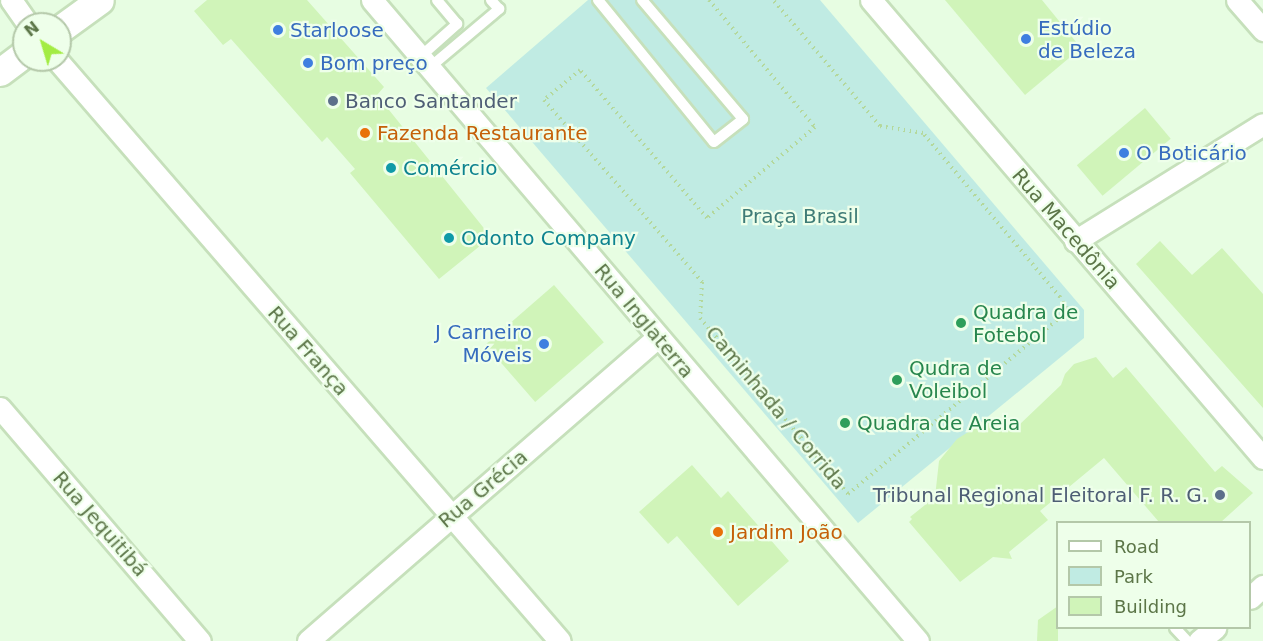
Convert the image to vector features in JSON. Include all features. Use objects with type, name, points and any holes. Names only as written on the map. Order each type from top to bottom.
[{"type":"street","points":[[72,20],[100,0]]},
{"type":"street","name":"Rua Inglaterra","points":[[372,0],[918,641]]},
{"type":"street","name":"Rua Macedônia","points":[[871,0],[1263,458]]},
{"type":"street","points":[[1237,0],[1263,30]]},
{"type":"street","name":"Rua França","points":[[67,72],[560,641]]},
{"type":"street","points":[[1076,241],[1263,124]]},
{"type":"street","name":"Rua Grécia","points":[[308,641],[658,338]]},
{"type":"street","name":"Rua Jequitibá","points":[[0,408],[200,641]]},
{"type":"lane","points":[[424,62],[457,24],[437,0]]},
{"type":"lane","points":[[424,62],[499,9],[491,0]]},
{"type":"lane","points":[[598,0],[714,142],[742,118],[642,0]]},
{"type":"lane","points":[[1177,629],[1187,641]]},
{"type":"path","name":"Caminhada / Corrida","points":[[709,0],[815,127],[707,219],[580,70],[544,100],[702,282],[700,318],[848,494],[1064,314],[1066,308],[1060,297],[923,133],[880,126],[773,0]]},
{"type":"green space","name":"Praça Brasil","points":[[588,0],[820,0],[1084,310],[1084,338],[858,523],[486,88]]},
{"type":"building","points":[[207,0],[307,0],[384,87],[377,95],[491,237],[439,279],[350,173],[355,169],[327,137],[322,142],[231,39],[223,45],[194,11]]},
{"type":"building","name":"Estúdio de Beleza","points":[[945,0],[1042,0],[1081,48],[1025,95]]},
{"type":"building","name":"O Boticário","points":[[1145,108],[1171,139],[1103,196],[1077,165]]},
{"type":"building","points":[[1160,241],[1192,275],[1222,248],[1263,294],[1263,408],[1136,264]]},
{"type":"building","name":"J Carneiro Móveis","points":[[554,285],[604,342],[535,402],[485,345]]},
{"type":"building","points":[[1096,357],[1113,378],[1126,367],[1215,472],[1222,466],[1253,493],[1222,521],[1158,521],[1104,458],[1040,511],[1048,520],[1009,552],[1012,559],[993,557],[960,582],[909,522],[912,519],[910,517],[935,497],[939,461],[957,439],[978,426],[989,422],[1009,421],[1018,426],[1061,385],[1065,374],[1074,364]]},
{"type":"building","points":[[692,465],[721,498],[728,491],[789,561],[738,606],[677,536],[668,544],[639,512]]},
{"type":"building","points":[[1056,607],[1058,641],[1037,641],[1038,620]]},
{"type":"place","name":"Starloose","points":[[278,30]]},
{"type":"place","name":"Estúdio de Beleza","points":[[1026,39]]},
{"type":"place","name":"Bom preço","points":[[308,63]]},
{"type":"place","name":"Banco Santander","points":[[333,101]]},
{"type":"place","name":"Fazenda Restaurante","points":[[365,133]]},
{"type":"place","name":"O Boticário","points":[[1124,153]]},
{"type":"place","name":"Comércio","points":[[391,168]]},
{"type":"place","name":"Odonto Company","points":[[449,238]]},
{"type":"place","name":"Quadra de Fotebol","points":[[961,323]]},
{"type":"place","name":"J Carneiro Móveis","points":[[544,344]]},
{"type":"place","name":"Qudra de Voleibol","points":[[897,380]]},
{"type":"place","name":"Quadra de Areia","points":[[845,423]]},
{"type":"place","name":"Tribunal Regional Eleitoral F. R. G.","points":[[1220,495]]},
{"type":"place","name":"Jardim João","points":[[718,532]]}]
